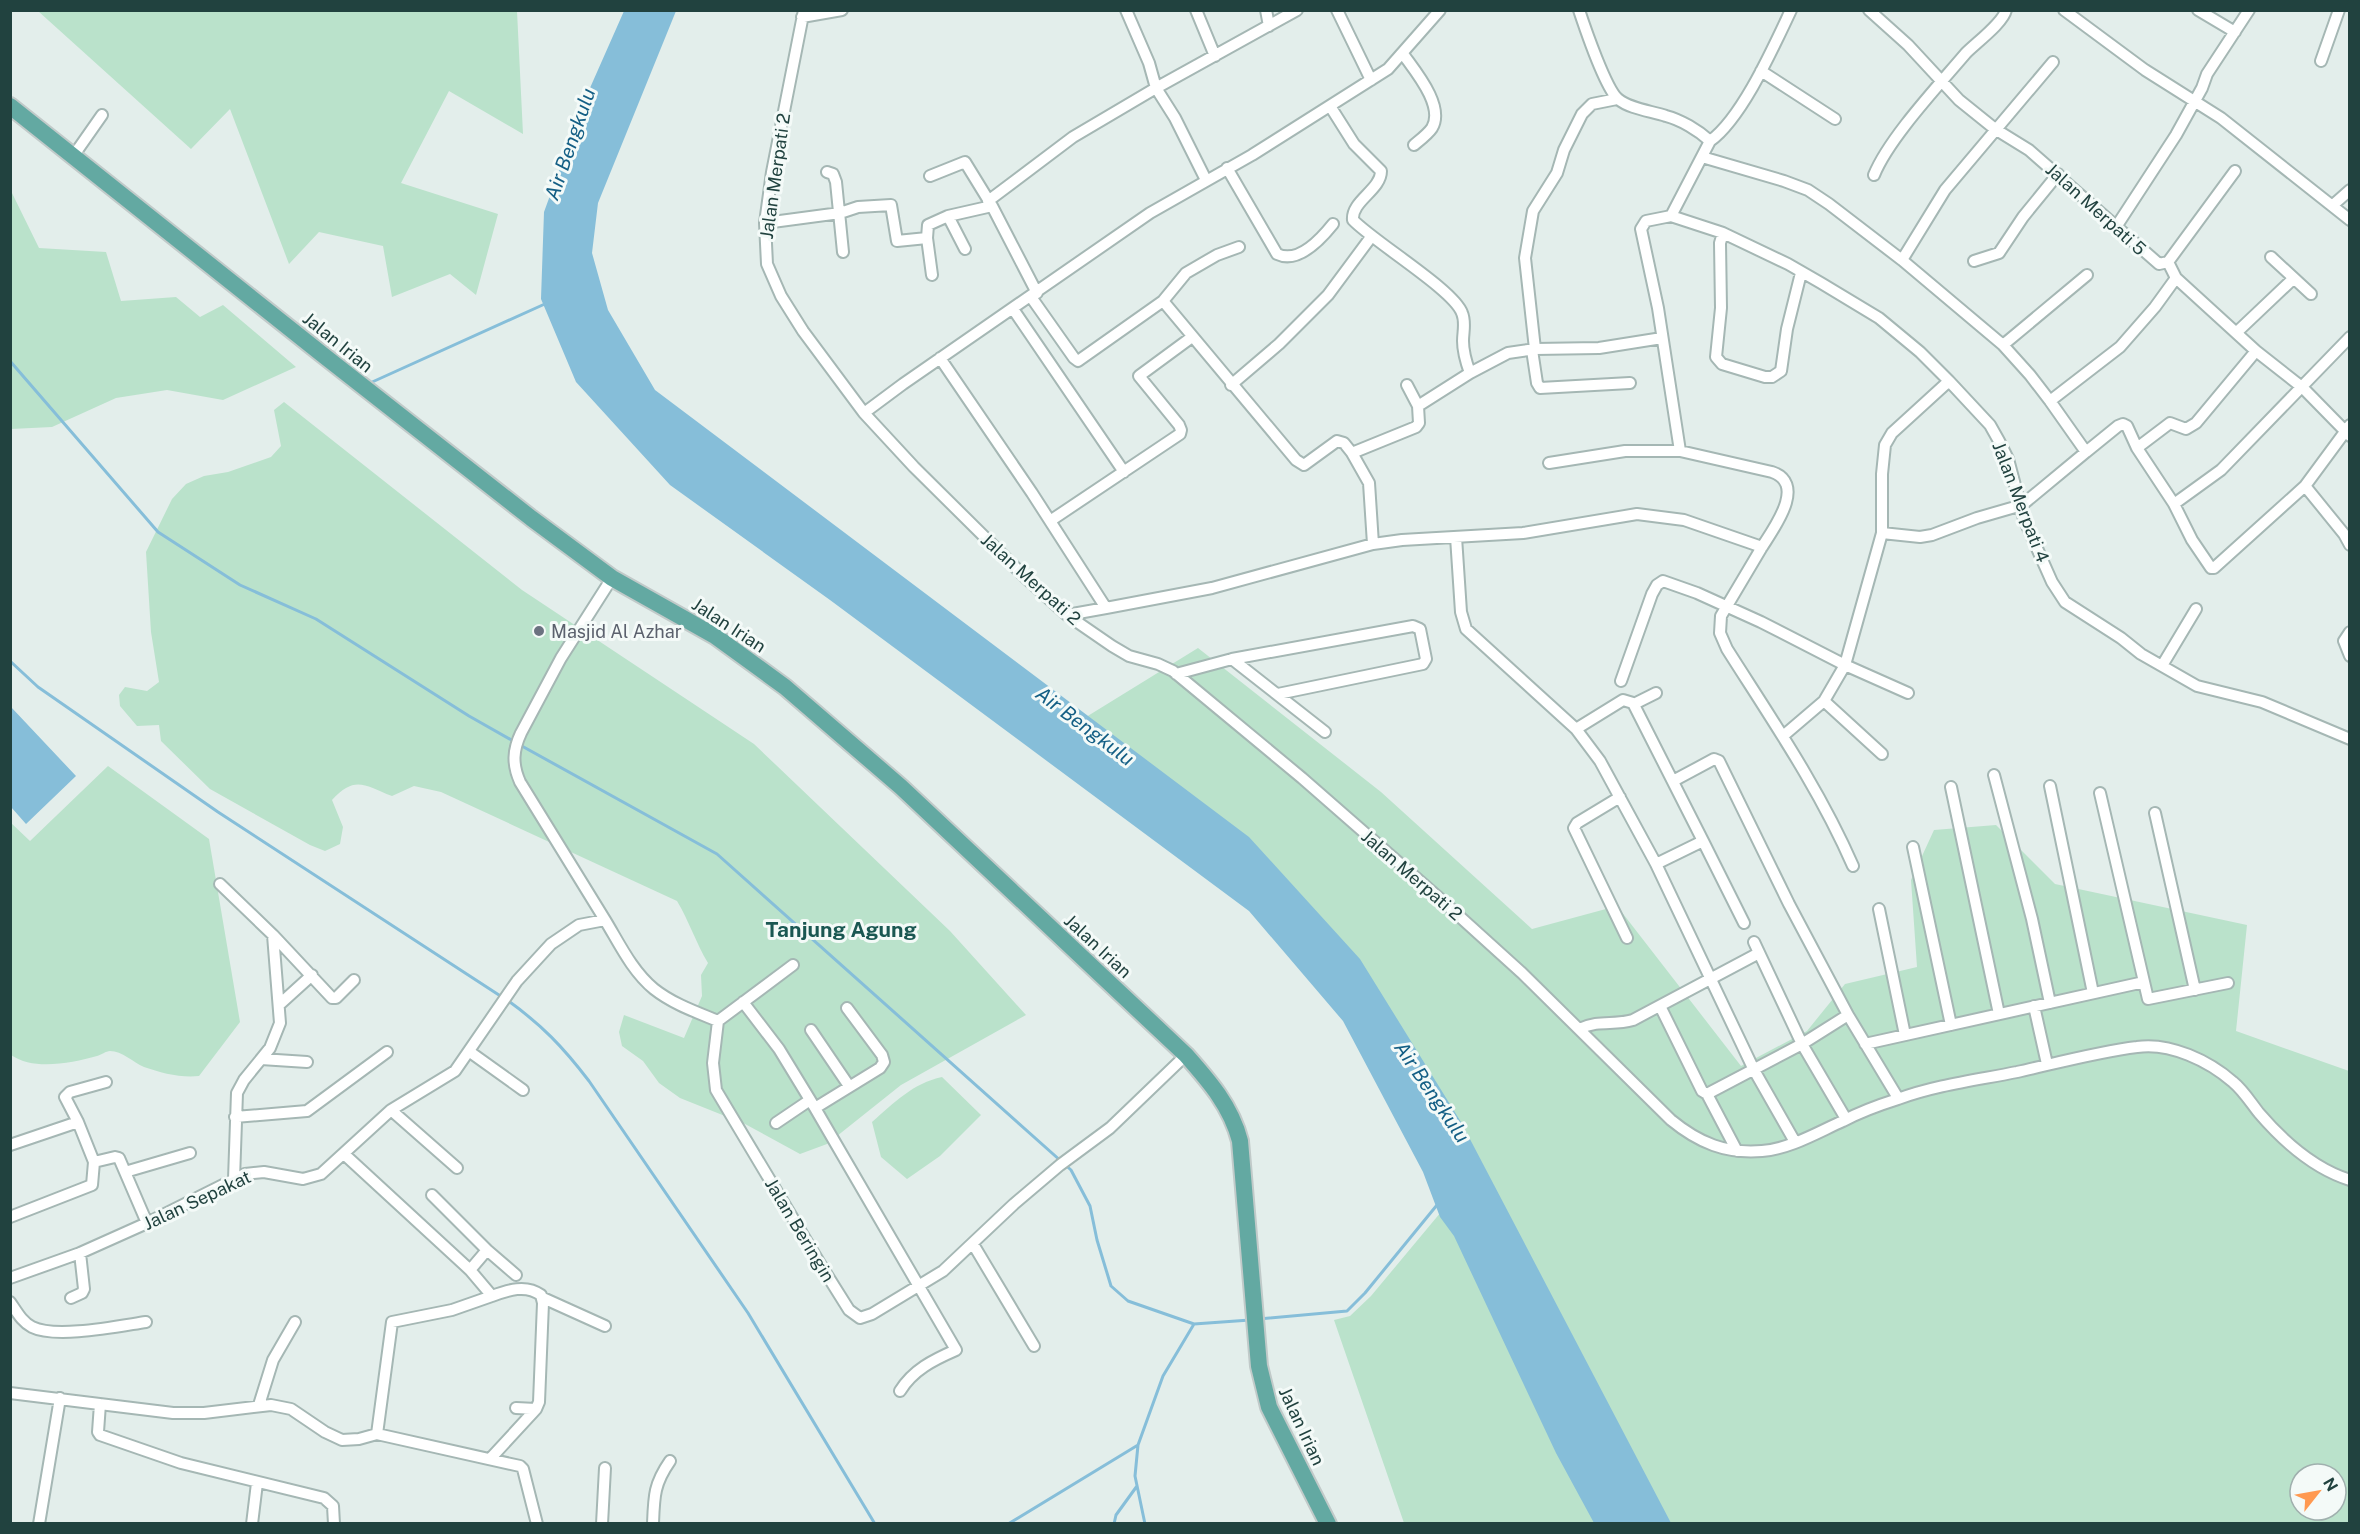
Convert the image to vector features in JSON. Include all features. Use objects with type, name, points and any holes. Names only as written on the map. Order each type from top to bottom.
[{"type":"main road","name":"Jalan Irian","points":[[10,106],[412,426],[612,578],[715,636],[763,670],[825,720],[901,787],[1186,1055],[1222,1099],[1236,1126],[1240,1141],[1259,1366],[1269,1407],[1328,1524]]},
{"type":"street","points":[[803,14],[842,10]]},
{"type":"street","points":[[1126,10],[1149,63],[1156,88],[1175,118],[1206,180]]},
{"type":"street","points":[[1196,10],[1215,56]]},
{"type":"street","points":[[1266,10],[1269,26]]},
{"type":"street","points":[[932,275],[927,225],[990,203],[1073,137],[1297,10]]},
{"type":"street","points":[[1337,10],[1371,80]]},
{"type":"street","points":[[864,413],[1123,231],[1206,180],[1252,155],[1299,123],[1388,69],[1440,10]]},
{"type":"street","points":[[1579,10],[1607,81],[1617,99]]},
{"type":"street","points":[[1680,451],[1662,338],[1641,229],[1646,221],[1671,216],[1710,141],[1721,133],[1761,71],[1791,10]]},
{"type":"street","name":"Jalan Merpati 5","points":[[1869,10],[1908,45],[1959,100],[1995,129],[2029,150],[2159,264],[2168,262],[2176,278],[2348,431]]},
{"type":"street","points":[[2064,10],[2145,70],[2221,118],[2349,220]]},
{"type":"street","points":[[2198,10],[2235,33]]},
{"type":"street","points":[[2116,227],[2176,135],[2208,74],[2249,10]]},
{"type":"street","points":[[2321,61],[2339,10]]},
{"type":"street","points":[[1874,175],[1879,162],[1941,82],[2007,11]]},
{"type":"street","name":"Jalan Merpati 2","points":[[803,14],[772,172],[765,223],[765,253],[774,285],[803,331],[864,413],[958,512],[1067,615],[1121,651],[1165,667],[1176,674],[1302,778],[1522,973],[1688,1134],[1717,1148],[1763,1151],[1795,1142],[1898,1098],[1947,1085],[2140,1046],[2170,1049],[2205,1062],[2235,1083],[2261,1115],[2314,1163],[2331,1174],[2349,1180]]},
{"type":"street","points":[[1403,54],[1428,90],[1436,116],[1432,128],[1414,145]]},
{"type":"street","points":[[1902,260],[1945,190],[2053,62]]},
{"type":"street","points":[[1761,71],[1835,119]]},
{"type":"street","points":[[1630,382],[1540,387],[1537,383],[1525,258],[1533,211],[1557,172],[1563,150],[1582,114],[1592,104],[1617,99],[1638,108],[1669,116],[1710,141]]},
{"type":"street","points":[[1330,106],[1354,144],[1381,171],[1381,177],[1352,216],[1354,222],[1460,308],[1464,319],[1464,356],[1470,373]]},
{"type":"street","points":[[74,155],[102,115]]},
{"type":"street","points":[[1702,157],[1808,190],[1902,260],[2003,345],[2030,375],[2086,452]]},
{"type":"street","points":[[930,176],[965,162],[990,203],[1034,295],[1060,339],[1078,361],[1163,301],[1186,273],[1217,255],[1239,247]]},
{"type":"street","points":[[1227,168],[1277,254],[1287,256],[1308,249],[1333,224]]},
{"type":"street","points":[[2168,262],[2235,171]]},
{"type":"street","points":[[827,172],[835,178],[843,252]]},
{"type":"street","points":[[1974,261],[1999,253],[2023,217],[2058,174]]},
{"type":"street","points":[[2333,205],[2349,190]]},
{"type":"street","points":[[765,223],[840,213],[858,207],[891,205],[897,241],[927,238]]},
{"type":"street","points":[[948,216],[965,249]]},
{"type":"street","name":"Jalan Merpati 4","points":[[1671,216],[1723,233],[1788,264],[1879,318],[1920,352],[1990,425],[2008,459],[2025,519],[2052,582],[2065,602],[2121,638],[2141,654],[2163,664],[2197,686],[2262,702],[2349,739]]},
{"type":"street","points":[[1723,233],[1720,243],[1721,308],[1716,357],[1722,364],[1765,377],[1772,377],[1781,371],[1789,319],[1801,273]]},
{"type":"street","points":[[1232,385],[1279,344],[1328,296],[1371,237]]},
{"type":"street","points":[[2271,257],[2311,294]]},
{"type":"street","points":[[2003,345],[2087,275]]},
{"type":"street","points":[[2050,401],[2106,360],[2155,307],[2176,278]]},
{"type":"street","points":[[2237,332],[2293,279]]},
{"type":"street","points":[[1163,301],[1301,465],[1308,463],[1337,441],[1344,443],[1369,483],[1373,544]]},
{"type":"street","points":[[1013,309],[1124,472]]},
{"type":"street","points":[[1050,521],[1181,432],[1179,425],[1139,376],[1192,337]]},
{"type":"street","points":[[2174,504],[2221,470],[2349,337]]},
{"type":"street","points":[[1418,406],[1470,373],[1508,353],[1599,348],[1662,338]]},
{"type":"street","points":[[2138,448],[2170,423],[2186,429],[2196,423],[2256,351]]},
{"type":"street","points":[[940,358],[1106,608]]},
{"type":"street","points":[[1783,736],[1824,701],[1845,665],[1882,533],[1882,474],[1885,445],[1892,433],[1949,381]]},
{"type":"street","points":[[1352,453],[1416,427],[1419,423],[1418,406],[1407,385]]},
{"type":"street","points":[[1882,533],[1920,537],[1932,535],[1977,518],[2022,505],[2123,424],[2127,426],[2138,448],[2174,504],[2192,540],[2211,568],[2214,568],[2305,486],[2348,431]]},
{"type":"street","points":[[1549,463],[1625,451],[1680,451],[1772,472],[1785,480],[1788,487],[1783,511],[1721,616],[1719,625],[1722,640],[1825,806],[1853,866]]},
{"type":"street","points":[[2305,486],[2344,534],[2349,545]]},
{"type":"street","points":[[1067,615],[1212,588],[1373,544],[1523,534],[1625,516],[1651,515],[1684,520],[1762,547]]},
{"type":"street","points":[[1456,537],[1461,612],[1466,629],[1576,729],[1592,749],[1656,864],[1754,1070],[1795,1142]]},
{"type":"street","points":[[612,578],[561,658],[515,746],[514,763],[520,782],[633,965],[655,990],[681,1005],[718,1021],[794,965]]},
{"type":"street","points":[[1621,681],[1652,594],[1663,581],[1727,607],[1908,693]]},
{"type":"street","points":[[2163,664],[2196,609]]},
{"type":"street","points":[[1176,674],[1232,659],[1413,626],[1420,629],[1426,659],[1421,665],[1278,694]]},
{"type":"street","points":[[2349,632],[2344,641],[2349,656]]},
{"type":"street","points":[[1232,659],[1325,732]]},
{"type":"street","points":[[1634,704],[1656,693]]},
{"type":"street","points":[[1576,729],[1623,700],[1634,704],[1744,923]]},
{"type":"street","points":[[1824,701],[1882,754]]},
{"type":"street","points":[[1672,781],[1714,759],[1719,761],[1848,1015],[1898,1098]]},
{"type":"street","points":[[1994,775],[2032,919],[2050,1003]]},
{"type":"street","points":[[2050,786],[2093,993]]},
{"type":"street","points":[[1951,787],[1999,1014]]},
{"type":"street","points":[[2100,793],[2148,999],[2228,983]]},
{"type":"street","points":[[1620,797],[1577,823],[1574,828],[1627,938]]},
{"type":"street","points":[[2155,813],[2195,990]]},
{"type":"street","points":[[1656,864],[1702,841]]},
{"type":"street","points":[[1913,847],[1951,1025]]},
{"type":"street","points":[[220,884],[333,998],[354,980]]},
{"type":"street","points":[[1879,909],[1905,1035]]},
{"type":"street","name":"Jalan Sepakat","points":[[10,1278],[80,1252],[147,1223],[245,1174],[258,1172],[303,1179],[321,1174],[391,1110],[454,1071],[470,1052],[517,981],[551,944],[566,932],[586,922],[605,920]]},
{"type":"street","points":[[234,1179],[238,1090],[270,1048],[279,1032],[280,1005],[273,935]]},
{"type":"street","points":[[1754,942],[1802,1044],[1846,1119]]},
{"type":"street","points":[[1580,1029],[1601,1021],[1621,1023],[1633,1020],[1759,953]]},
{"type":"street","points":[[280,1005],[312,975]]},
{"type":"street","points":[[1865,1044],[2144,982]]},
{"type":"street","points":[[743,1002],[778,1049],[813,1104],[956,1350],[910,1376],[900,1391]]},
{"type":"street","points":[[1660,1006],[1702,1091],[1707,1094],[1737,1151]]},
{"type":"street","points":[[2034,1006],[2047,1064]]},
{"type":"street","points":[[776,1123],[880,1068],[884,1059],[847,1008]]},
{"type":"street","points":[[1707,1094],[1802,1044],[1848,1015]]},
{"type":"street","name":"Jalan Beringin","points":[[718,1021],[712,1063],[716,1090],[849,1310],[857,1317],[863,1318],[943,1271],[1014,1204],[1064,1162],[1110,1128],[1186,1055]]},
{"type":"street","points":[[811,1030],[849,1086]]},
{"type":"street","points":[[235,1117],[307,1111],[387,1052]]},
{"type":"street","points":[[470,1052],[523,1090]]},
{"type":"street","points":[[261,1059],[307,1062]]},
{"type":"street","points":[[10,1218],[92,1185],[94,1162],[65,1095],[106,1082]]},
{"type":"street","points":[[391,1110],[457,1168]]},
{"type":"street","points":[[10,1146],[78,1122]]},
{"type":"street","points":[[125,1172],[190,1153]]},
{"type":"street","points":[[344,1154],[470,1270],[492,1296]]},
{"type":"street","points":[[94,1162],[118,1158],[147,1223]]},
{"type":"street","points":[[432,1195],[487,1250],[516,1275]]},
{"type":"street","points":[[973,1244],[1034,1346]]},
{"type":"street","points":[[470,1270],[487,1250]]},
{"type":"street","points":[[70,1298],[79,1295],[84,1289],[80,1252]]},
{"type":"street","points":[[377,1434],[392,1322],[434,1314],[508,1290],[521,1288],[535,1291],[543,1298],[605,1326]]},
{"type":"street","points":[[490,1459],[536,1409],[539,1399],[543,1298]]},
{"type":"street","points":[[10,1302],[21,1319],[38,1329],[57,1332],[146,1322]]},
{"type":"street","points":[[259,1405],[273,1360],[295,1322]]},
{"type":"street","points":[[10,1394],[186,1414],[259,1405],[278,1405],[291,1409],[325,1432],[342,1440],[359,1440],[377,1434],[523,1468],[537,1524]]},
{"type":"street","points":[[39,1524],[60,1398]]},
{"type":"street","points":[[100,1404],[98,1432],[100,1436],[181,1463],[328,1500],[334,1509],[334,1524]]},
{"type":"street","points":[[516,1408],[536,1409]]},
{"type":"street","points":[[653,1524],[655,1487],[670,1461]]},
{"type":"street","points":[[602,1524],[605,1468]]},
{"type":"street","points":[[252,1524],[257,1482]]},
{"type":"green space","points":[[38,11],[517,11],[523,134],[449,91],[401,183],[498,214],[476,295],[450,274],[392,297],[383,246],[319,232],[289,264],[230,109],[191,149]]},
{"type":"green space","points":[[11,191],[39,248],[106,252],[121,301],[176,297],[200,317],[223,305],[296,367],[223,400],[167,390],[116,398],[52,427],[11,429]]},
{"type":"green space","points":[[284,402],[522,590],[754,744],[950,931],[1026,1015],[901,1085],[827,1144],[800,1154],[745,1124],[680,1098],[659,1083],[643,1061],[622,1046],[619,1032],[624,1015],[684,1038],[702,996],[701,975],[708,963],[677,901],[441,792],[414,786],[392,796],[360,784],[347,787],[332,800],[343,827],[340,844],[325,851],[310,845],[210,789],[161,741],[159,725],[137,726],[120,706],[119,695],[125,687],[147,691],[159,682],[151,632],[146,552],[172,499],[186,484],[204,476],[228,472],[271,457],[281,446],[274,410]]},
{"type":"green space","points":[[1198,648],[1381,792],[1532,929],[1617,906],[1741,1066],[1807,1031],[1845,984],[1917,967],[1911,880],[1934,830],[1996,825],[2055,884],[2247,925],[2236,1031],[2349,1071],[2349,1523],[1404,1523],[1334,1320],[1350,1316],[1371,1296],[1451,1200],[1460,1139],[1078,722]]},
{"type":"green space","points":[[108,766],[209,839],[240,1022],[199,1076],[178,1076],[157,1071],[144,1067],[114,1051],[76,1061],[53,1064],[30,1063],[11,1055],[10,822],[30,841]]},
{"type":"green space","points":[[942,1077],[981,1115],[940,1156],[907,1179],[881,1157],[872,1122],[913,1089]]},
{"type":"water","name":"Air Bengkulu","points":[[624,11],[676,11],[598,203],[592,253],[608,310],[655,390],[1249,837],[1360,959],[1461,1122],[1671,1523],[1594,1523],[1556,1453],[1454,1236],[1440,1217],[1423,1172],[1343,1021],[1249,911],[830,600],[670,485],[576,382],[541,299],[544,212],[586,97]]},
{"type":"water","points":[[11,707],[76,776],[26,824],[11,807]]},
{"type":"waterway","points":[[370,383],[547,303]]},
{"type":"waterway","points":[[10,361],[158,532],[240,585],[316,619],[469,716],[515,742]]},
{"type":"waterway","points":[[10,661],[38,687],[218,812],[502,997]]},
{"type":"waterway","points":[[520,745],[717,854],[1071,1170],[1090,1206],[1097,1240],[1111,1286],[1128,1301],[1194,1324],[1250,1320]]},
{"type":"waterway","points":[[507,1000],[551,1037],[589,1081],[748,1313],[875,1524]]},
{"type":"waterway","points":[[1259,1319],[1347,1311],[1365,1293],[1437,1205]]},
{"type":"waterway","points":[[1008,1524],[1138,1445],[1163,1376],[1194,1324]]},
{"type":"waterway","points":[[1138,1445],[1135,1476],[1145,1524]]},
{"type":"waterway","points":[[1114,1524],[1116,1515],[1137,1486]]},
{"type":"place","name":"Masjid Al Azhar","points":[[539,631]]},
{"type":"district","name":"Tanjung Agung","points":[[841,929]]}]
